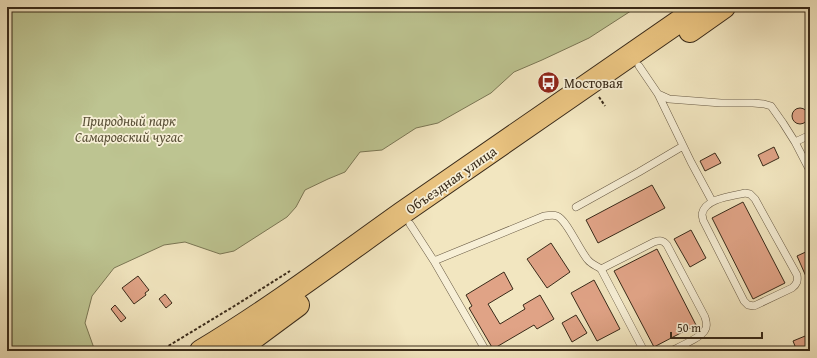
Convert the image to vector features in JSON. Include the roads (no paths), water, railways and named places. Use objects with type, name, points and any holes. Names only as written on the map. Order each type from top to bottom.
[{"type":"main road","name":"Объездная улица","points":[[635,60],[700,7]]},
{"type":"main road","name":"Объездная улица","points":[[201,351],[230,334],[406,219],[635,60],[724,7]]},
{"type":"main road","name":"Объездная улица","points":[[236,351],[406,219]]},
{"type":"lane","points":[[635,60],[658,94],[712,201]]},
{"type":"lane","points":[[658,94],[669,99],[687,101],[764,104],[770,106],[795,142],[810,170]]},
{"type":"lane","points":[[795,142],[810,135]]},
{"type":"lane","points":[[576,208],[683,146]]},
{"type":"lane","points":[[746,193],[750,194],[755,199],[797,275],[798,280],[796,285],[754,306],[748,305],[744,301],[703,220],[702,213],[712,201],[746,193]]},
{"type":"lane","points":[[434,261],[544,216],[558,216],[563,220],[589,262],[601,269],[644,351]]},
{"type":"lane","points":[[406,219],[434,261],[486,351]]},
{"type":"lane","points":[[601,269],[659,240],[667,245],[707,323],[706,330],[700,335],[671,351]]},
{"type":"place","name":"Мостовая","points":[[549,83]]},
{"type":"park label","name":"Природный парк Самаровский чугас","points":[[129,130]]}]
